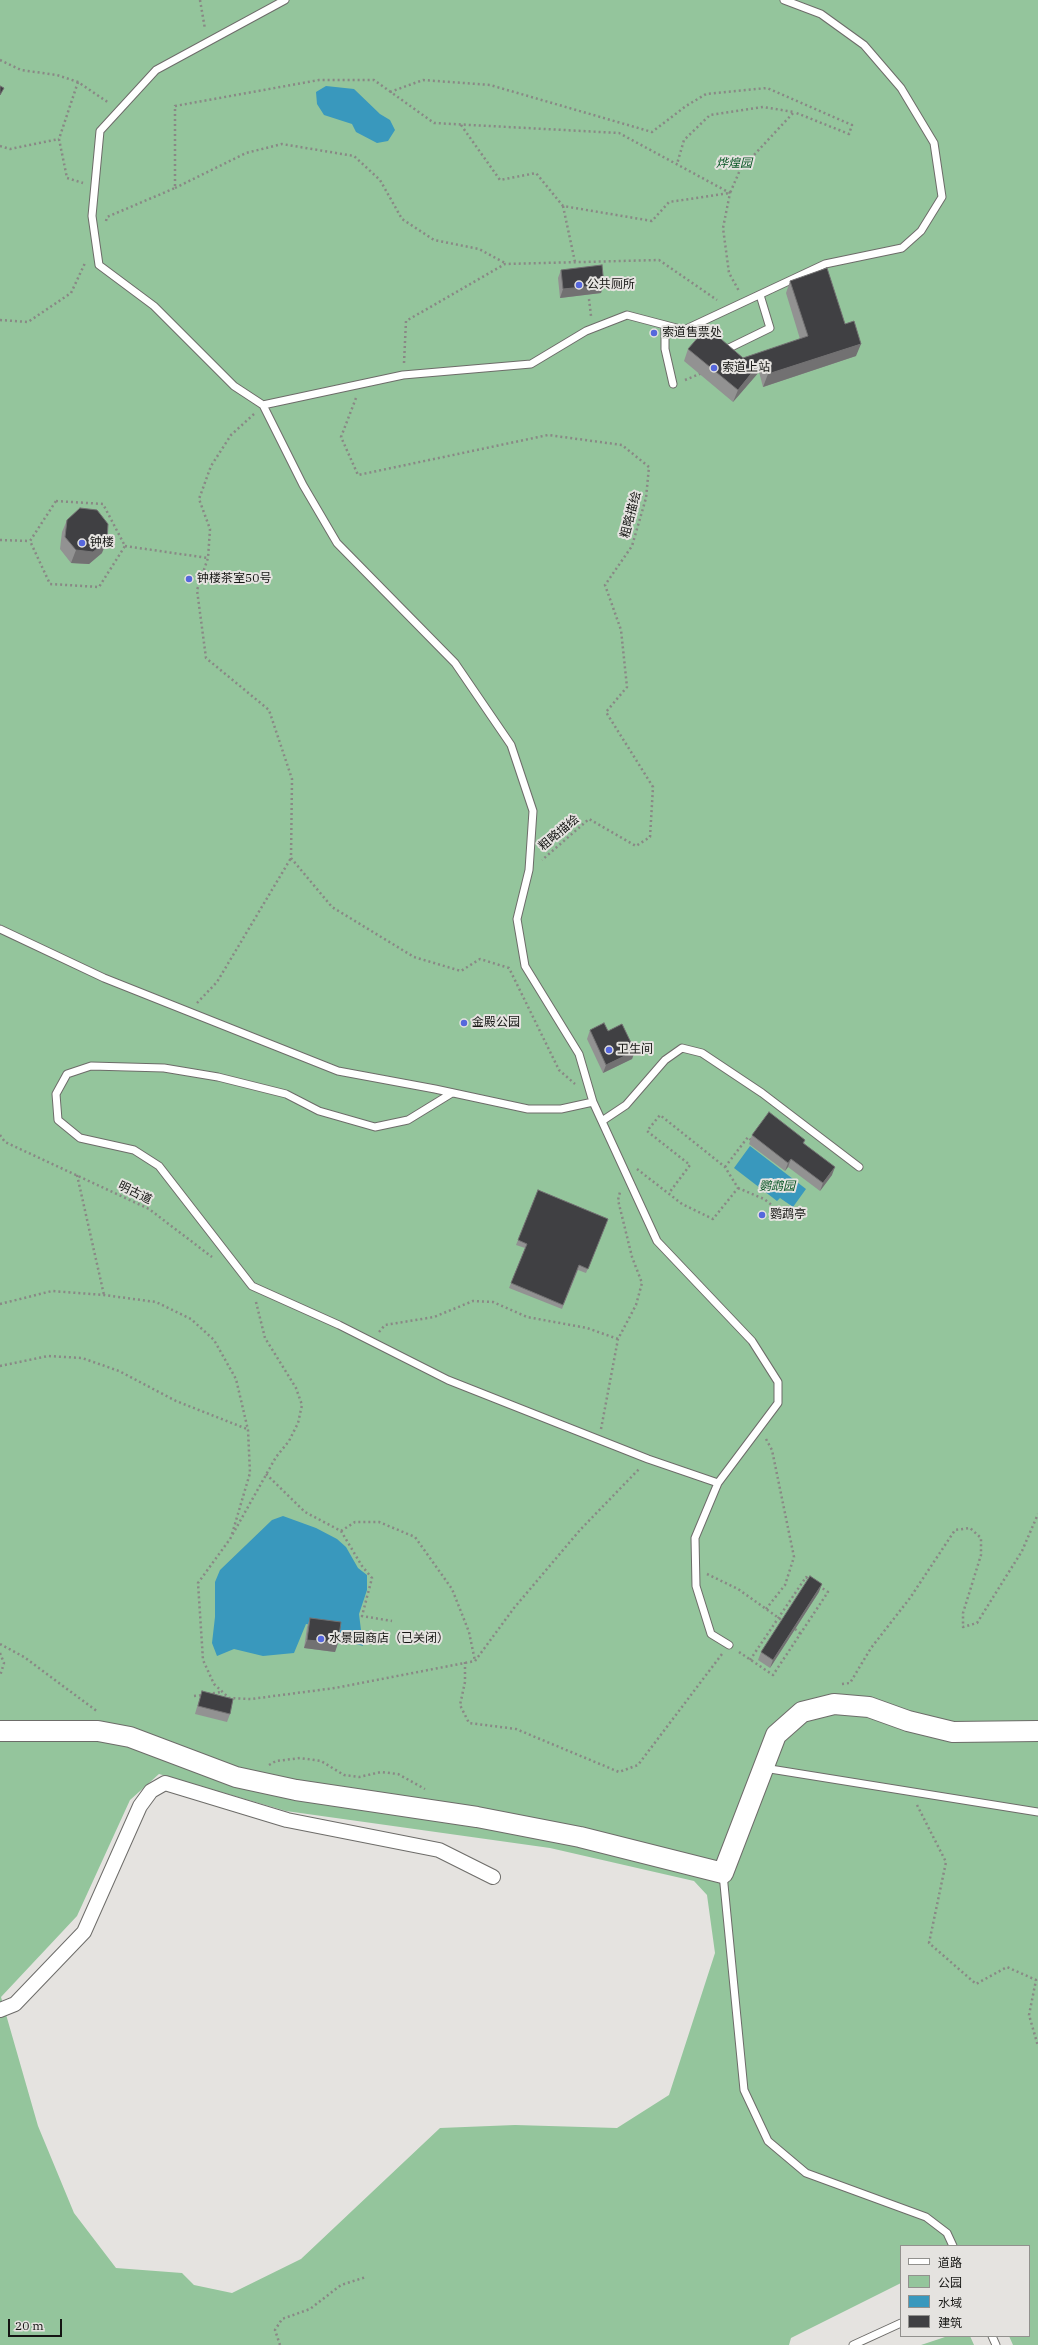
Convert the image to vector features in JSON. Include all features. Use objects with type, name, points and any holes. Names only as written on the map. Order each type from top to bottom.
[{"type":"street","points":[[0,1731],[98,1730],[130,1737],[236,1777],[296,1790],[477,1817],[580,1837],[723,1873],[762,1767],[776,1735],[802,1712],[834,1704],[869,1707],[908,1721],[953,1732],[1038,1731]]},
{"type":"street","points":[[0,2010],[15,2004],[84,1932],[140,1806],[151,1791],[165,1783],[287,1820],[439,1850],[493,1877]]},
{"type":"lane","points":[[284,0],[156,70],[100,131],[92,216],[100,265],[154,306],[234,386],[263,405],[303,485],[337,543],[455,663],[510,744],[533,811],[529,870],[517,920],[525,966],[578,1054],[593,1102],[657,1241],[752,1341],[778,1382],[778,1404],[718,1483],[695,1538],[696,1586],[711,1634],[729,1646]]},
{"type":"lane","points":[[263,405],[403,375],[531,364],[593,328],[627,315],[684,330],[730,310],[825,264],[902,248],[921,231],[942,197],[934,143],[901,88],[864,45],[821,14],[784,0]]},
{"type":"lane","points":[[727,348],[770,328],[760,295]]},
{"type":"lane","points":[[665,325],[665,349],[673,384]]},
{"type":"lane","points":[[0,929],[104,978],[190,1011],[338,1072],[528,1109],[561,1109],[593,1102]]},
{"type":"lane","points":[[602,1121],[626,1105],[665,1060],[682,1048],[702,1053],[762,1093],[859,1168]]},
{"type":"lane","points":[[452,1093],[408,1120],[375,1127],[319,1111],[286,1094],[203,1074],[164,1068],[91,1066],[67,1074],[56,1094],[58,1120],[80,1138],[134,1150],[158,1166],[252,1286],[372,1341],[448,1380],[648,1459],[718,1483]]},
{"type":"lane","points":[[762,1767],[911,1793],[1038,1812]]},
{"type":"lane","points":[[723,1873],[744,2090],[768,2141],[806,2173],[926,2217],[947,2233],[953,2245]]},
{"type":"lane","points":[[853,2345],[900,2323]]},
{"type":"path","points":[[200,0],[208,42]]},
{"type":"path","points":[[0,60],[21,70],[57,75],[78,82],[119,110]]},
{"type":"path","points":[[175,188],[175,106],[319,80],[374,80],[434,123],[619,133],[730,193]]},
{"type":"path","points":[[390,92],[423,80],[490,86],[652,132],[686,106],[706,94],[767,88],[852,125],[849,134],[794,112],[763,106],[710,115],[684,140],[676,164]]},
{"type":"path","points":[[78,82],[59,139],[66,178],[95,187]]},
{"type":"path","points":[[745,302],[729,273],[723,228],[730,193],[740,170],[794,112]]},
{"type":"path","points":[[461,125],[500,180],[536,174],[563,206],[575,262]]},
{"type":"path","points":[[0,146],[10,149],[59,139]]},
{"type":"path","points":[[0,320],[28,322],[71,293],[107,217],[175,188],[246,152],[282,144],[354,156],[380,180],[402,219],[434,240],[480,249],[505,264]]},
{"type":"path","points":[[563,206],[652,221],[669,202],[730,193]]},
{"type":"path","points":[[403,375],[406,321],[505,264],[659,260],[730,310]]},
{"type":"path","points":[[589,299],[593,328]]},
{"type":"path","points":[[673,384],[700,375],[704,370]]},
{"type":"path","name":"粗略描绘","points":[[362,384],[341,437],[358,475],[548,435],[622,445],[649,467],[646,498],[632,546],[605,585],[621,630],[627,687],[606,712],[653,787],[650,837],[636,846],[589,819],[529,870]]},
{"type":"path","points":[[190,1011],[217,982],[292,858],[292,779],[269,710],[206,658],[197,590],[208,558],[210,529],[199,499],[201,492],[211,466],[231,435],[263,405]]},
{"type":"path","points":[[30,541],[56,501],[103,504],[125,546]]},
{"type":"path","points":[[0,540],[30,541]]},
{"type":"path","points":[[30,541],[50,584],[99,587],[125,546]]},
{"type":"path","points":[[125,546],[208,558]]},
{"type":"path","points":[[292,858],[332,907],[414,957],[460,971],[480,959],[509,968],[559,1070]]},
{"type":"path","points":[[669,1193],[690,1165],[647,1131],[660,1115],[725,1167],[738,1188],[764,1199],[773,1206]]},
{"type":"path","name":"明古道","points":[[0,1135],[5,1142],[149,1209],[215,1259]]},
{"type":"path","points":[[725,1167],[748,1137],[751,1140]]},
{"type":"path","points":[[623,1168],[640,1169],[682,1204],[713,1219],[738,1188]]},
{"type":"path","points":[[77,1175],[104,1295]]},
{"type":"path","points":[[600,1440],[618,1339],[636,1305],[642,1283],[632,1257],[618,1200],[621,1188],[630,1183]]},
{"type":"path","points":[[252,1286],[265,1338],[296,1388],[302,1405],[298,1423],[288,1441],[266,1474],[230,1539],[198,1583],[203,1660],[214,1684],[229,1698],[251,1699],[335,1688],[474,1661],[514,1608],[580,1530],[648,1459]]},
{"type":"path","points":[[0,1304],[52,1291],[104,1295],[156,1302],[190,1320],[214,1340],[236,1379],[248,1430],[250,1473],[230,1539]]},
{"type":"path","points":[[372,1341],[385,1325],[434,1317],[473,1301],[493,1302],[527,1317],[587,1328],[618,1339]]},
{"type":"path","points":[[0,1366],[48,1356],[82,1358],[119,1371],[176,1402],[248,1430]]},
{"type":"path","points":[[760,1428],[772,1450],[794,1557],[785,1585],[766,1609]]},
{"type":"path","points":[[266,1474],[305,1512],[341,1531],[362,1566],[372,1578],[362,1616],[392,1621]]},
{"type":"path","points":[[834,1686],[850,1683],[871,1648],[910,1598],[955,1530],[970,1528],[980,1538],[981,1555],[963,1612],[963,1627],[977,1622],[1022,1551],[1038,1514]]},
{"type":"path","points":[[341,1531],[355,1522],[378,1522],[415,1537],[452,1589],[469,1632],[474,1661]]},
{"type":"path","points":[[696,1568],[738,1589],[783,1621]]},
{"type":"path","points":[[750,1660],[806,1577],[812,1581]]},
{"type":"path","points":[[466,1662],[465,1682],[460,1704],[469,1723],[516,1729],[619,1772],[638,1765],[729,1646],[773,1675],[828,1592],[817,1584]]},
{"type":"path","points":[[795,1629],[801,1634]]},
{"type":"path","points":[[0,1644],[24,1657],[105,1717]]},
{"type":"path","points":[[0,1653],[4,1663],[0,1676]]},
{"type":"path","points":[[194,1696],[221,1692]]},
{"type":"path","points":[[262,1768],[276,1761],[300,1758],[321,1761],[344,1775],[360,1777],[381,1772],[398,1774],[418,1783],[427,1791]]},
{"type":"path","points":[[911,1793],[946,1862],[929,1943],[976,1984],[1007,1967],[1036,1980],[1029,2015],[1038,2046]]},
{"type":"path","points":[[280,2345],[275,2330],[282,2318],[310,2309],[341,2285],[366,2278]]},
{"type":"green space","name":"金殿公园","points":[[0,0],[1038,0],[1038,2345],[1013,2345],[1009,2337],[1030,2337],[1030,2245],[900,2245],[900,2284],[791,2338],[789,2345],[0,2345]],"holes":[[[159,1774],[286,1811],[550,1848],[694,1881],[707,1895],[715,1953],[669,2095],[617,2128],[515,2125],[440,2128],[301,2259],[232,2293],[194,2285],[182,2273],[116,2268],[74,2213],[38,2126],[1,1997],[77,1916],[130,1800]]]},
{"type":"green space","points":[[945,2337],[970,2337],[974,2345],[921,2345]]},
{"type":"water","points":[[326,86],[354,89],[380,114],[390,120],[395,130],[388,141],[377,143],[356,132],[352,124],[324,115],[317,104],[316,92]]},
{"type":"water","points":[[750,1146],[806,1189],[793,1207],[780,1198],[777,1201],[734,1168]]},
{"type":"water","points":[[283,1516],[316,1528],[337,1539],[346,1547],[358,1568],[367,1575],[367,1590],[359,1614],[363,1646],[340,1639],[340,1629],[306,1624],[294,1653],[263,1656],[234,1649],[217,1656],[212,1643],[215,1617],[215,1582],[220,1570],[272,1520]]},
{"type":"building","points":[[0,86],[4,88],[0,95]]},
{"type":"building","points":[[602,265],[604,285],[563,289],[561,270]]},
{"type":"building","points":[[827,268],[845,324],[854,321],[861,344],[768,374],[763,359],[738,390],[688,349],[707,327],[743,358],[808,336],[790,281]]},
{"type":"building","name":"钟楼","points":[[80,508],[97,510],[108,524],[107,541],[93,552],[76,550],[65,537],[67,520]]},
{"type":"building","name":"卫生间","points":[[604,1023],[608,1031],[622,1024],[635,1051],[606,1065],[590,1030]]},
{"type":"building","points":[[769,1112],[805,1140],[803,1143],[835,1167],[823,1183],[791,1159],[788,1163],[752,1135]]},
{"type":"building","points":[[538,1190],[608,1219],[588,1269],[579,1265],[563,1305],[511,1283],[527,1244],[518,1240]]},
{"type":"building","points":[[810,1576],[822,1584],[773,1660],[761,1652]]},
{"type":"building","points":[[310,1618],[341,1622],[338,1643],[307,1640]]},
{"type":"building","points":[[202,1691],[233,1699],[230,1714],[198,1706]]},
{"type":"place","name":"公共厕所","points":[[579,285]]},
{"type":"place","name":"索道售票处","points":[[654,333]]},
{"type":"place","name":"索道上站","points":[[714,368]]},
{"type":"place","name":"钟楼","points":[[82,543]]},
{"type":"place","name":"钟楼茶室50号","points":[[189,579]]},
{"type":"place","name":"金殿公园","points":[[464,1023]]},
{"type":"place","name":"卫生间","points":[[609,1050]]},
{"type":"place","name":"鹦鹉亭","points":[[762,1215]]},
{"type":"place","name":"水景园商店（已关闭）","points":[[321,1639]]},
{"type":"park label","name":"烨煌园","points":[[734,164]]},
{"type":"park label","name":"鹦鹉园","points":[[777,1187]]}]
